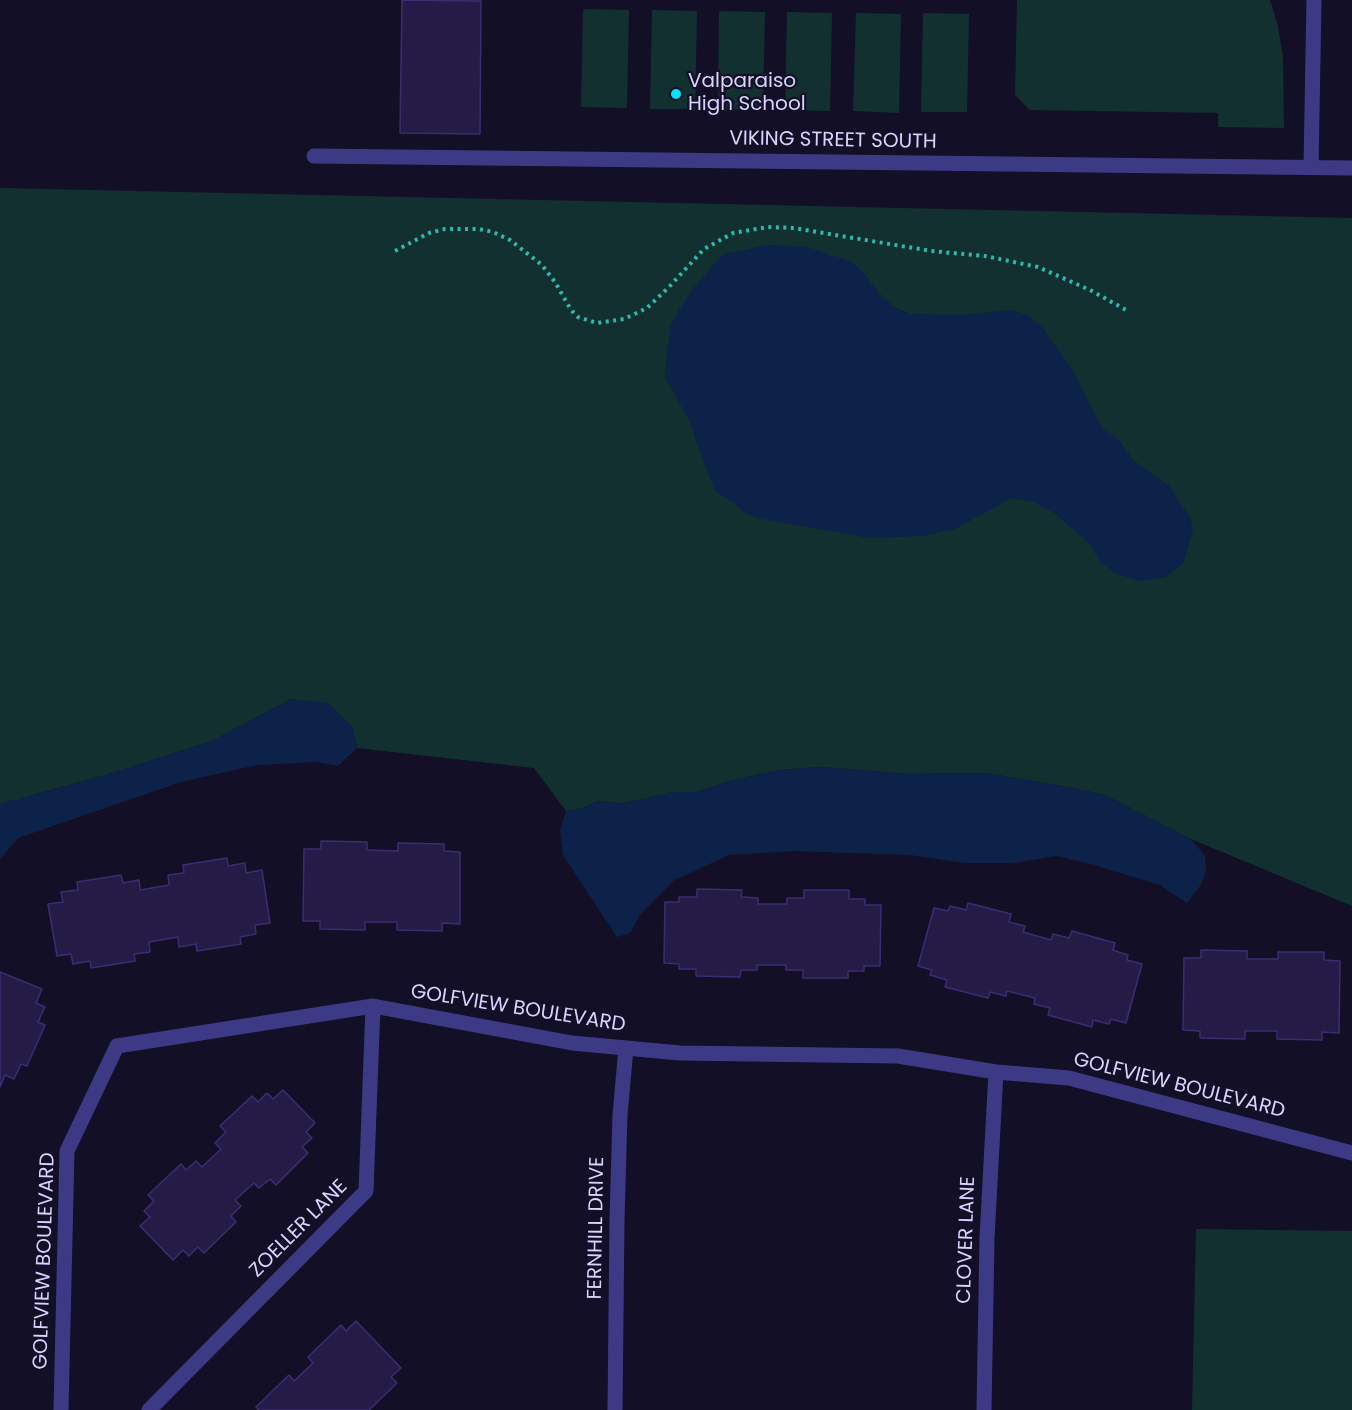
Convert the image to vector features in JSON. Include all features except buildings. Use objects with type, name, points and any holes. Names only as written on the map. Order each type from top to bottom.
[{"type":"street","points":[[1311,167],[1314,0]]},
{"type":"street","name":"VIKING STREET SOUTH","points":[[314,156],[1352,168]]},
{"type":"street","name":"GOLFVIEW BOULEVARD","points":[[62,1410],[67,1151],[117,1046],[373,1006],[572,1043],[680,1053],[898,1056],[996,1072],[1069,1078],[1352,1153]]},
{"type":"street","name":"ZOELLER LANE","points":[[154,1408],[366,1191],[373,1006]]},
{"type":"street","name":"FERNHILL DRIVE","points":[[615,1410],[620,1115],[626,1048]]},
{"type":"street","name":"CLOVER LANE","points":[[984,1410],[987,1238],[996,1072]]},
{"type":"path","points":[[395,251],[429,233],[445,229],[479,229],[493,232],[510,240],[542,266],[578,317],[597,323],[624,319],[646,308],[705,249],[733,232],[768,227],[794,228],[931,251],[985,256],[1028,265],[1071,281],[1128,311]]},
{"type":"green space","points":[[1017,0],[1270,0],[1278,26],[1283,57],[1284,128],[1218,127],[1218,113],[1030,110],[1015,95]]},
{"type":"green space","points":[[583,9],[629,10],[627,108],[581,107]]},
{"type":"green space","points":[[652,10],[697,11],[695,109],[650,109]]},
{"type":"green space","points":[[719,11],[765,12],[763,110],[718,109]]},
{"type":"green space","points":[[787,12],[832,13],[830,111],[785,110]]},
{"type":"green space","points":[[856,13],[901,14],[899,113],[853,111]]},
{"type":"green space","points":[[923,13],[969,14],[967,112],[921,112]]},
{"type":"green space","points":[[0,188],[1352,218],[1352,906],[1191,839],[1105,795],[1068,787],[986,773],[908,774],[820,767],[780,770],[730,781],[696,792],[673,792],[622,804],[599,801],[580,809],[566,811],[534,768],[357,748],[352,727],[329,704],[291,699],[212,741],[109,774],[0,804]]},
{"type":"green space","points":[[1196,1229],[1352,1231],[1352,1410],[1192,1410]]},
{"type":"water","points":[[768,245],[808,247],[852,262],[894,307],[912,314],[959,315],[1011,310],[1028,315],[1041,326],[1072,369],[1101,426],[1120,441],[1133,460],[1169,486],[1190,517],[1193,530],[1183,564],[1166,577],[1140,581],[1116,574],[1099,561],[1090,544],[1054,513],[1034,502],[1012,498],[955,529],[922,536],[869,538],[757,518],[744,513],[736,504],[715,491],[692,426],[665,377],[671,325],[696,285],[723,254]]},
{"type":"water","points":[[291,699],[329,703],[352,727],[357,748],[338,766],[316,762],[257,765],[181,782],[18,838],[0,859],[0,804],[109,774],[212,741]]},
{"type":"water","points":[[820,767],[908,774],[986,773],[1105,795],[1191,839],[1205,856],[1206,872],[1200,886],[1187,903],[1160,885],[1056,856],[1013,863],[965,863],[910,855],[794,851],[729,855],[673,881],[640,915],[630,933],[617,937],[563,855],[560,831],[566,811],[580,809],[599,801],[622,804],[673,792],[696,792],[730,781],[780,770]]},
{"type":"place","name":"Valparaiso High School","points":[[676,94]]}]
